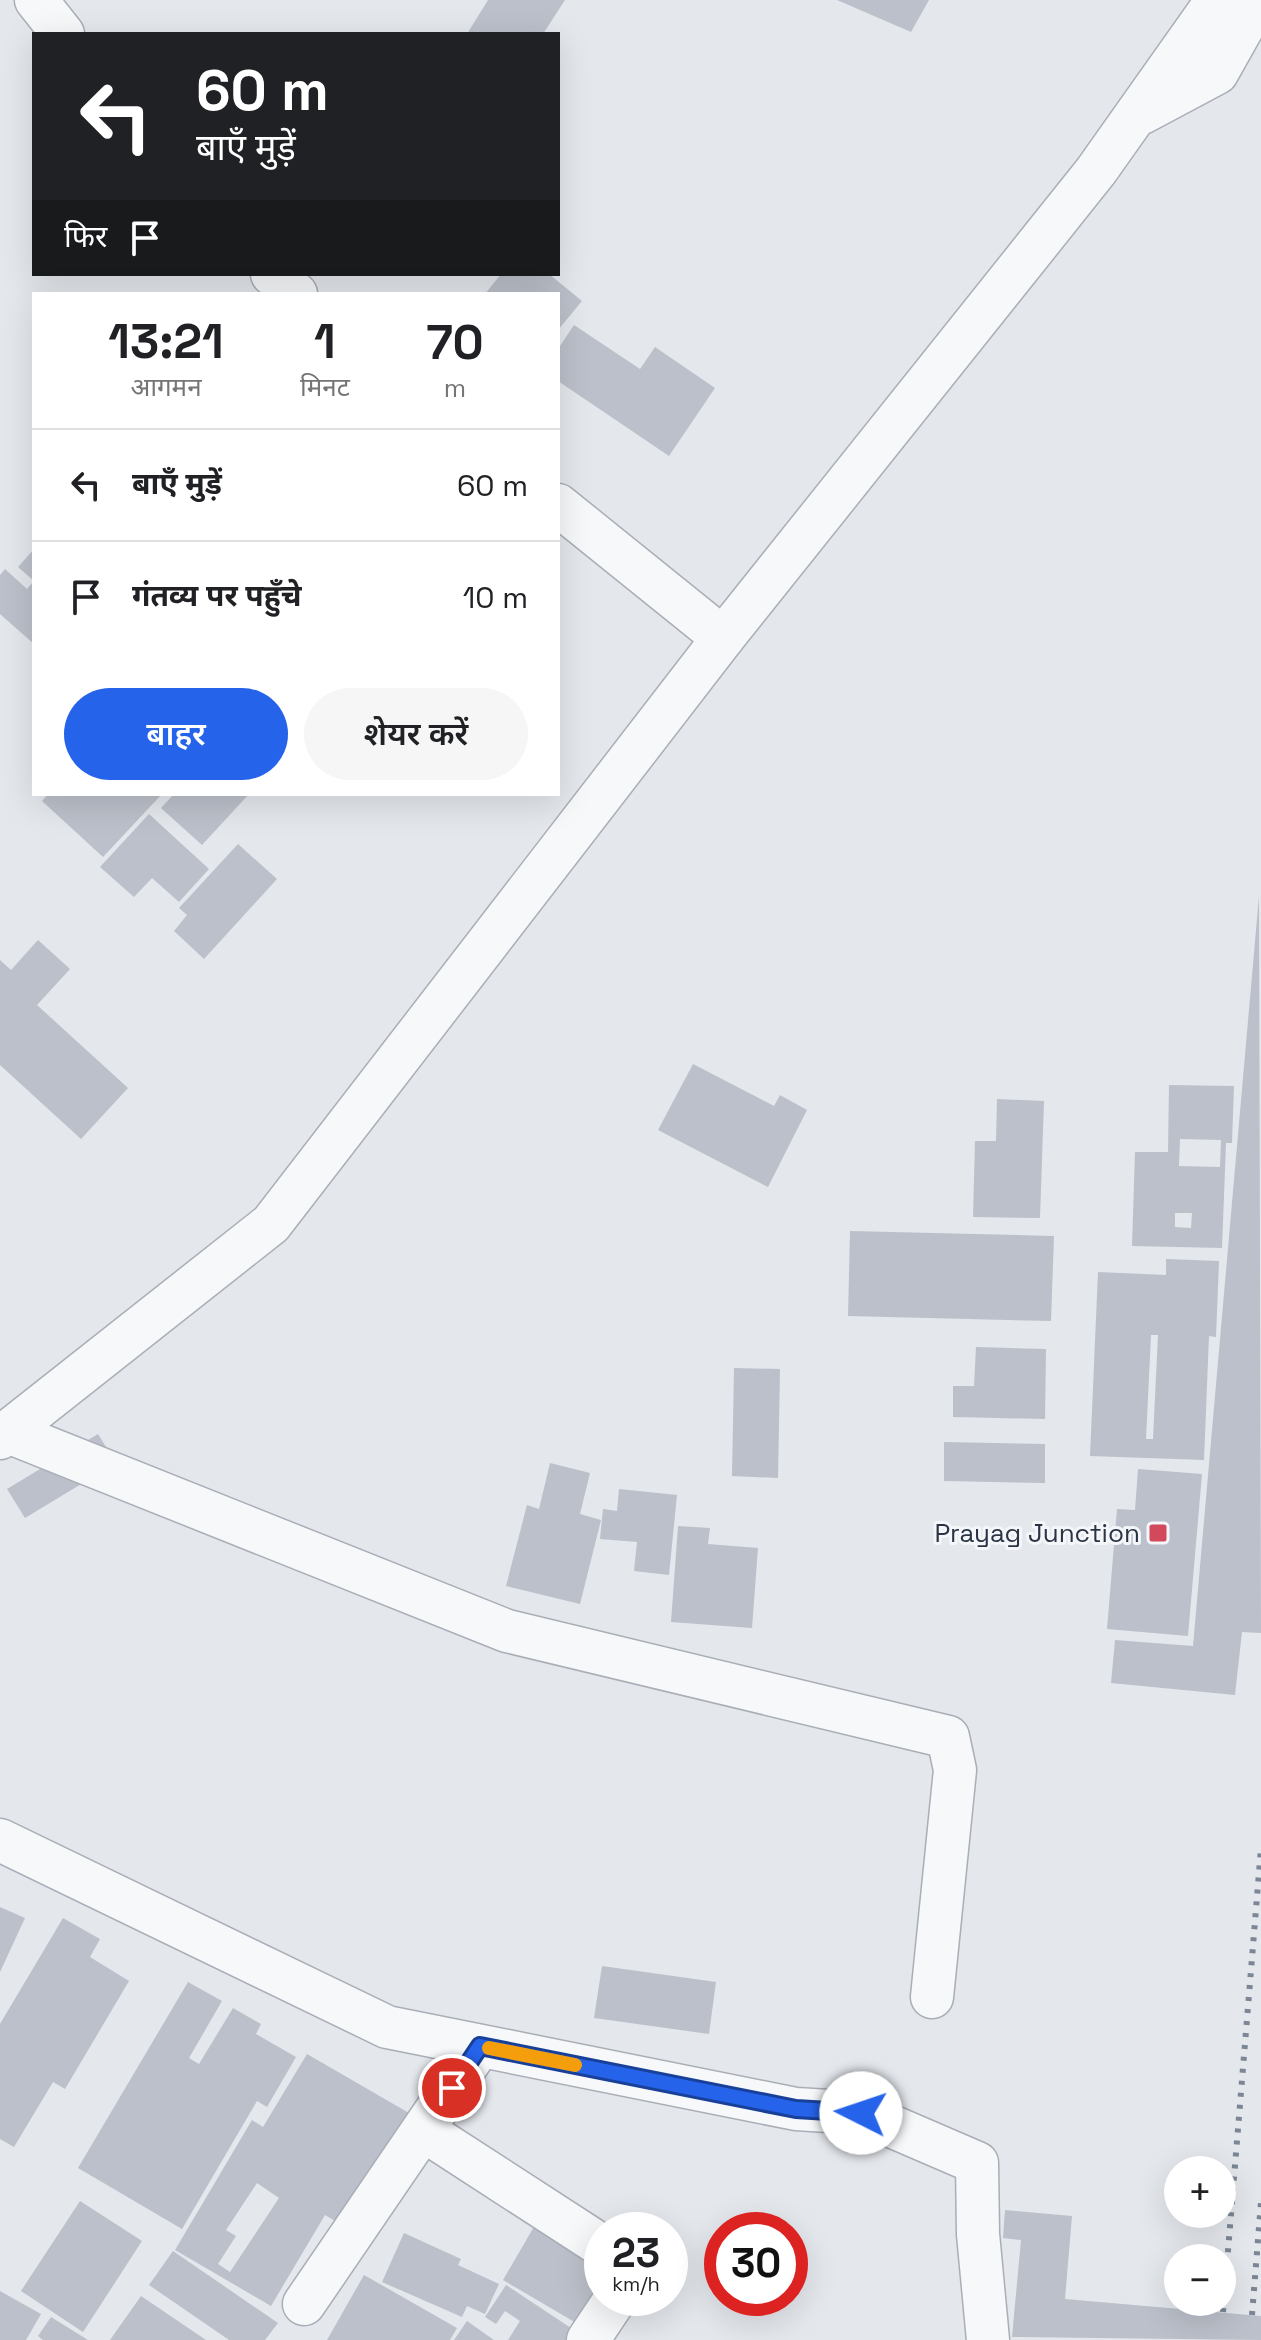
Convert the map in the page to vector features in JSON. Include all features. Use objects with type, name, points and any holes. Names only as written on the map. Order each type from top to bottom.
[{"type":"street","points":[[36,0],[61,32]]},
{"type":"street","points":[[4,1435],[271,1224],[723,638],[1096,171],[1217,0]]},
{"type":"street","points":[[1134,117],[1217,73],[1258,0]]},
{"type":"street","points":[[274,276],[294,292]]},
{"type":"street","points":[[560,507],[723,638]]},
{"type":"street","points":[[4,1435],[507,1631],[948,1737],[955,1770],[932,1997]]},
{"type":"street","points":[[0,1840],[387,2027],[796,2109],[861,2113],[977,2163],[978,2234],[988,2340]]},
{"type":"street","points":[[304,2304],[480,2046]]},
{"type":"street","points":[[423,2130],[584,2234]]},
{"type":"street","points":[[588,2340],[604,2316]]},
{"type":"building","points":[[488,0],[565,0],[544,32],[468,32]]},
{"type":"building","points":[[837,0],[929,0],[911,32]]},
{"type":"building","points":[[499,276],[551,276],[582,301],[560,328],[560,292],[487,292]]},
{"type":"building","points":[[574,325],[640,369],[655,347],[715,388],[669,456],[560,382],[560,346]]},
{"type":"building","points":[[32,551],[32,579],[18,567]]},
{"type":"building","points":[[5,569],[27,589],[32,583],[32,642],[0,614],[0,575]]},
{"type":"building","points":[[46,796],[160,796],[103,857],[42,801]]},
{"type":"building","points":[[172,796],[247,796],[202,845],[161,808]]},
{"type":"building","points":[[149,814],[209,869],[179,902],[152,878],[134,897],[100,867]]},
{"type":"building","points":[[238,844],[277,879],[204,959],[174,931],[187,915],[179,908]]},
{"type":"building","points":[[1259,896],[1261,1633],[1242,1632],[1235,1695],[1111,1683],[1115,1640],[1193,1646]]},
{"type":"building","points":[[38,940],[70,969],[37,1005],[128,1088],[81,1139],[0,1065],[0,960],[11,970]]},
{"type":"building","points":[[693,1064],[774,1106],[780,1095],[807,1110],[768,1187],[658,1130]]},
{"type":"building","points":[[1169,1085],[1234,1086],[1232,1143],[1226,1143],[1222,1248],[1132,1246],[1135,1152],[1168,1152]],"holes":[[[1180,1139],[1221,1140],[1220,1167],[1179,1166]],[[1175,1213],[1192,1213],[1191,1228],[1175,1227]]]},
{"type":"building","points":[[997,1099],[1044,1101],[1040,1218],[973,1217],[975,1141],[996,1141]]},
{"type":"building","points":[[850,1231],[1054,1236],[1051,1321],[848,1316]]},
{"type":"building","points":[[1166,1259],[1219,1261],[1216,1337],[1209,1336],[1204,1460],[1090,1456],[1098,1272],[1166,1275]],"holes":[[[1151,1335],[1158,1335],[1153,1439],[1146,1439]]]},
{"type":"building","points":[[976,1347],[1046,1349],[1045,1419],[953,1417],[953,1386],[974,1386]]},
{"type":"building","points":[[734,1368],[780,1369],[778,1478],[732,1476]]},
{"type":"building","points":[[98,1434],[116,1463],[25,1518],[7,1489]]},
{"type":"building","points":[[944,1442],[1045,1444],[1045,1483],[944,1481]]},
{"type":"building","points":[[550,1463],[590,1473],[580,1514],[601,1520],[580,1604],[506,1586],[527,1505],[539,1509]]},
{"type":"building","points":[[1138,1469],[1202,1474],[1188,1636],[1107,1629],[1117,1509],[1135,1510]]},
{"type":"building","points":[[619,1489],[677,1495],[669,1575],[634,1571],[637,1542],[600,1539],[603,1509],[617,1511]]},
{"type":"building","points":[[678,1526],[710,1528],[708,1544],[758,1548],[752,1628],[671,1622]]},
{"type":"building","points":[[0,1907],[25,1918],[0,1972]]},
{"type":"building","points":[[63,1918],[100,1939],[90,1957],[129,1981],[65,2089],[53,2082],[14,2147],[0,2139],[0,2024]]},
{"type":"building","points":[[602,1966],[716,1982],[709,2034],[594,2018]]},
{"type":"building","points":[[188,1982],[222,2001],[189,2058],[199,2064],[233,2008],[261,2024],[256,2034],[296,2057],[267,2107],[257,2101],[182,2229],[78,2168]]},
{"type":"building","points":[[307,2054],[428,2124],[361,2236],[325,2215],[271,2306],[175,2250],[252,2120],[263,2127]],"holes":[[[257,2183],[279,2198],[230,2272],[218,2264],[236,2236],[226,2230]]]},
{"type":"building","points":[[550,2199],[584,2219],[584,2316],[589,2316],[583,2327],[503,2280]]},
{"type":"building","points":[[80,2201],[142,2241],[83,2332],[21,2291]]},
{"type":"building","points":[[1005,2210],[1072,2216],[1065,2299],[1164,2308],[1164,2316],[1261,2316],[1261,2340],[1012,2337],[1021,2240],[1003,2238]]},
{"type":"building","points":[[404,2233],[461,2259],[458,2265],[499,2284],[485,2314],[467,2306],[462,2317],[382,2282]]},
{"type":"building","points":[[173,2251],[278,2323],[265,2340],[229,2340],[149,2285]]},
{"type":"building","points":[[364,2275],[457,2328],[450,2340],[327,2340]]},
{"type":"building","points":[[506,2285],[577,2332],[571,2340],[508,2340],[520,2321],[505,2311],[496,2324],[485,2317]]},
{"type":"building","points":[[0,2291],[41,2314],[26,2340],[0,2340]]},
{"type":"building","points":[[141,2296],[206,2340],[110,2340]]},
{"type":"building","points":[[51,2317],[88,2340],[43,2340],[38,2336]]},
{"type":"building","points":[[467,2321],[494,2340],[454,2340]]},
{"type":"railway","points":[[1229,2244],[1261,1848]]},
{"type":"railway","points":[[1252,2315],[1261,2202]]},
{"type":"slow traffic","points":[[489,2048],[575,2065]]},
{"type":"place","name":"Prayag Junction","points":[[1158,1533]]},
{"type":"route","points":[[452,2088],[480,2046],[796,2109],[861,2113]]}]
